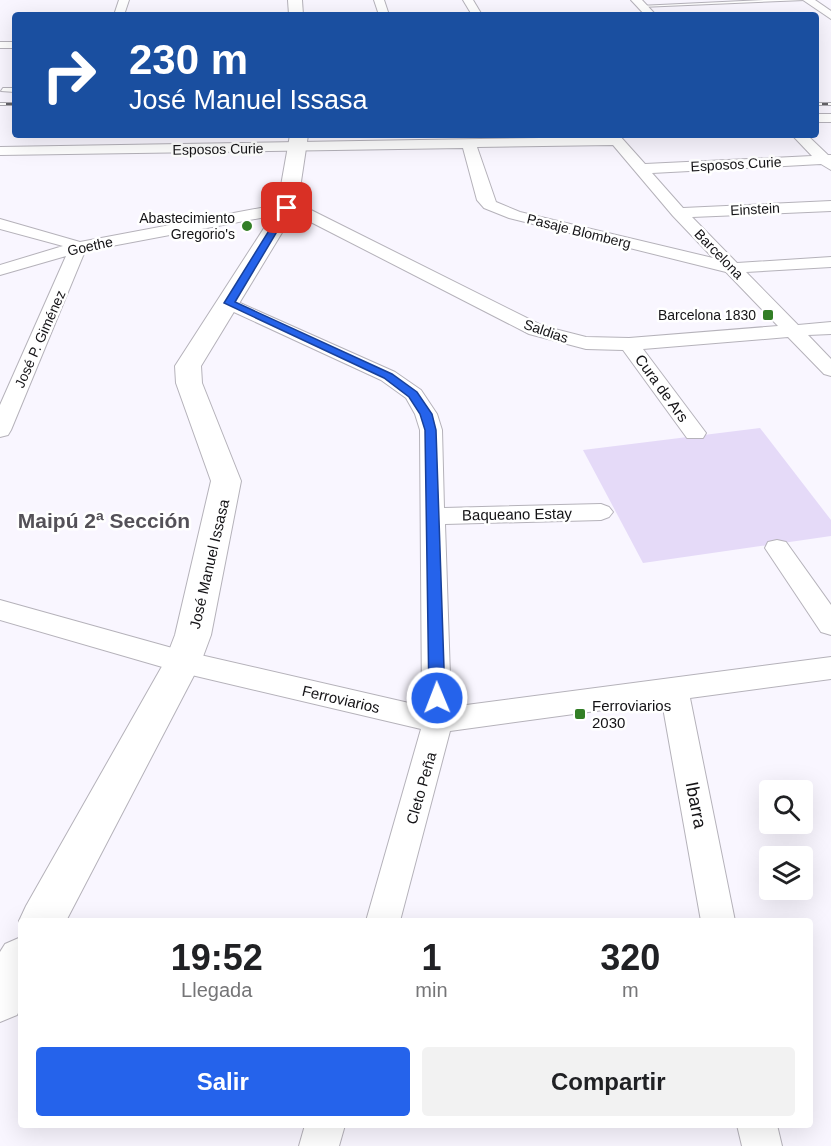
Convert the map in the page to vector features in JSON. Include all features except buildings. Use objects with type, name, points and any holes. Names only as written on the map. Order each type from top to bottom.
[{"type":"main road","name":"José Manuel Issasa","points":[[44,918],[183,662],[195,625],[225,495],[226,481],[186,374],[188,366],[287,208],[298,141]]},
{"type":"main road","points":[[0,998],[18,965]]},
{"type":"street","points":[[806,0],[831,16]]},
{"type":"street","name":"Esposos Curie","points":[[0,151],[298,141],[469,145],[614,138]]},
{"type":"street","name":"Barcelona","points":[[614,138],[680,213],[831,370]]},
{"type":"street","points":[[801,138],[829,162]]},
{"type":"street","name":"Pasaje Blomberg","points":[[469,145],[482,194],[490,205],[526,218],[732,268]]},
{"type":"street","name":"Esposos Curie","points":[[641,169],[829,162]]},
{"type":"street","name":"Einstein","points":[[680,213],[831,206]]},
{"type":"street","name":"Goethe","points":[[0,270],[78,247],[287,208]]},
{"type":"street","name":"Saldias","points":[[287,208],[305,213],[536,330],[586,343],[629,344],[831,328]]},
{"type":"street","points":[[0,224],[65,241],[78,247]]},
{"type":"street","name":"José P. Giménez","points":[[0,430],[78,247]]},
{"type":"street","points":[[732,268],[831,262]]},
{"type":"street","name":"Cleto Peña","points":[[229,303],[388,376],[414,394],[426,414],[430,430],[437,721],[434,742],[384,918]]},
{"type":"street","name":"Cura de Ars","points":[[629,344],[695,433]]},
{"type":"street","name":"Baqueano Estay","points":[[432,516],[601,512]]},
{"type":"street","points":[[777,548],[831,625]]},
{"type":"street","name":"Ferroviarios","points":[[0,610],[183,662],[437,721],[831,668]]},
{"type":"street","name":"Ibarra","points":[[674,689],[717,918]]},
{"type":"street","points":[[319,1146],[324,1128]]},
{"type":"street","points":[[758,1128],[762,1146]]},
{"type":"lane","points":[[638,3],[806,0]]},
{"type":"lane","points":[[3,90],[12,90]]},
{"type":"shaded area","points":[[760,428],[831,520],[831,536],[643,563],[583,450]]},
{"type":"railway","points":[[0,104],[12,104]]},
{"type":"railway","points":[[819,104],[831,104]]},
{"type":"place","name":"Abastecimiento Gregorio's","points":[[247,226]]},
{"type":"place","name":"Barcelona 1830","points":[[768,315]]},
{"type":"place","name":"Ferroviarios 2030","points":[[580,714]]},
{"type":"district","name":"Maipú 2ª Sección","points":[[104,520]]},
{"type":"route","points":[[287,208],[229,303],[388,376],[414,394],[426,414],[430,430],[437,698]]}]
